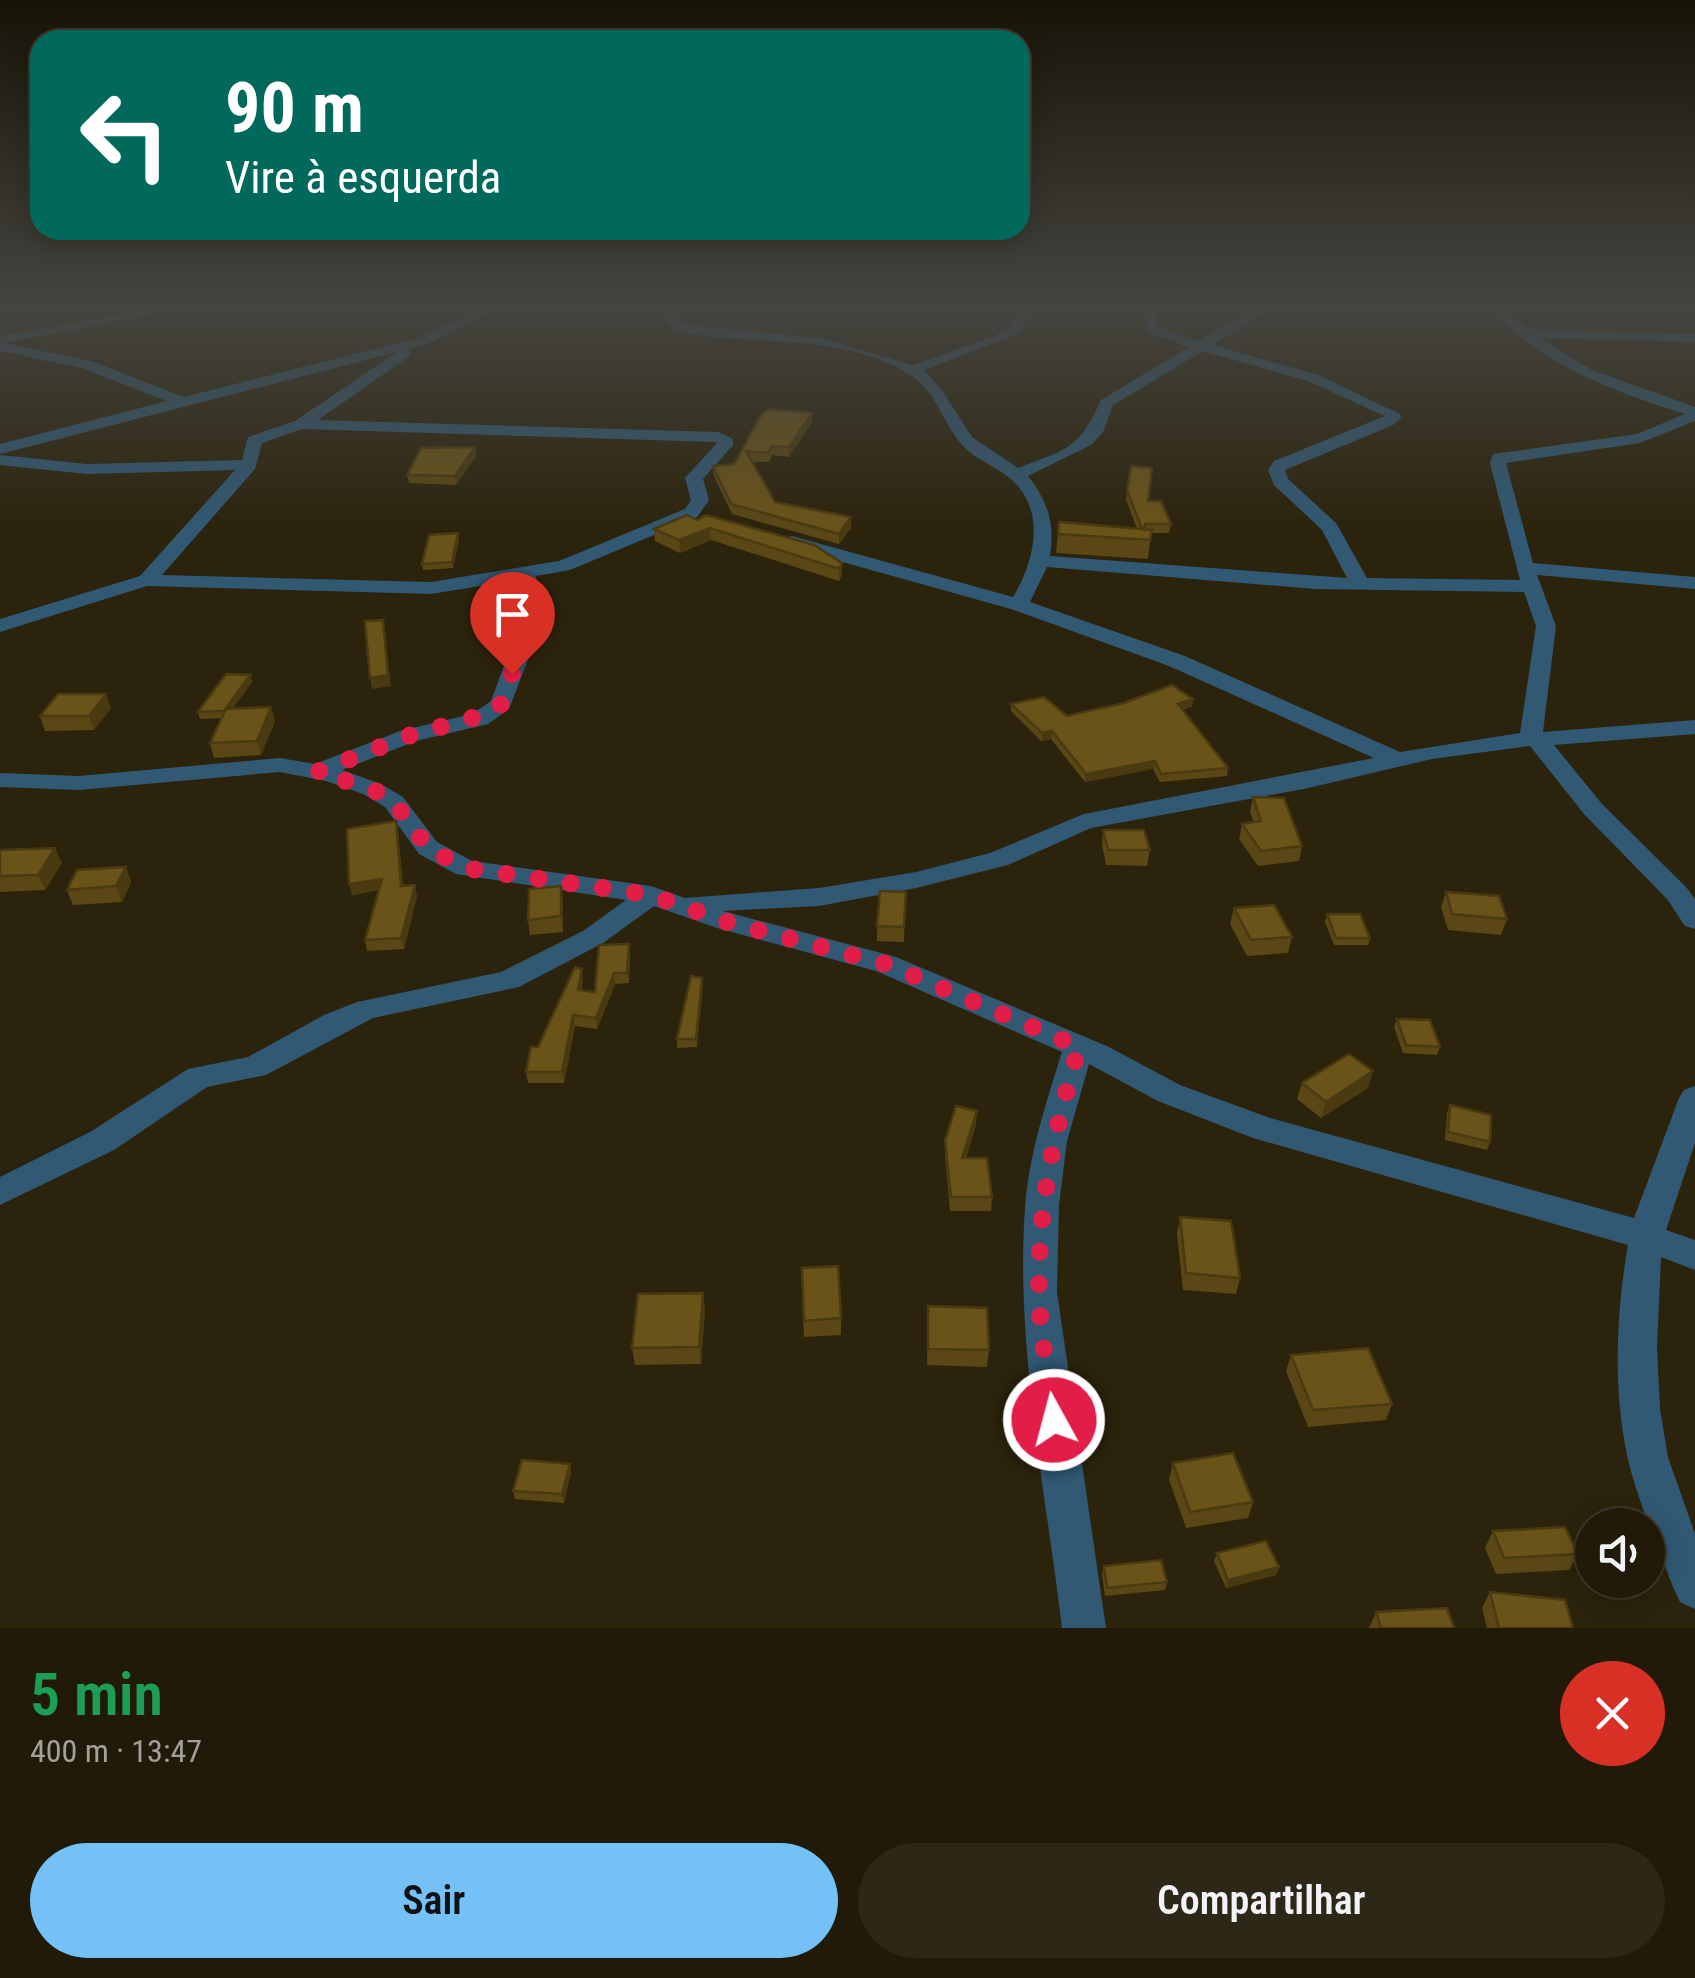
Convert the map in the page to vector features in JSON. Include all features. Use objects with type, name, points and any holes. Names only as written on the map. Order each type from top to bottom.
[{"type":"street","points":[[132,382],[185,403]]},
{"type":"street","points":[[0,450],[264,382]]},
{"type":"street","points":[[147,580],[248,465],[254,440],[301,424],[362,382]]},
{"type":"street","points":[[930,382],[966,440],[1016,475],[1041,506],[1042,560],[1035,580],[1018,605]]},
{"type":"street","points":[[1016,475],[1083,445],[1105,418],[1106,403],[1141,382]]},
{"type":"street","points":[[1321,382],[1392,414],[1393,418],[1276,470],[1280,481],[1330,526],[1361,585]]},
{"type":"street","points":[[1600,382],[1695,413]]},
{"type":"street","points":[[1695,413],[1640,438],[1499,458],[1501,479],[1546,626],[1531,732],[1593,809],[1676,893],[1695,920]]},
{"type":"street","points":[[0,626],[147,580],[431,588],[563,566],[701,516],[694,478],[727,442],[725,438],[634,432],[464,432],[301,424]]},
{"type":"street","points":[[0,460],[87,469],[248,465]]},
{"type":"street","points":[[768,535],[1018,605],[1177,662],[1397,760]]},
{"type":"street","points":[[1042,560],[1361,585],[1529,577],[1695,584]]},
{"type":"street","points":[[317,772],[408,736],[480,718],[501,704],[523,644],[526,574]]},
{"type":"street","points":[[0,780],[79,783],[280,765],[372,789],[394,802],[428,848],[465,868],[665,900],[819,897],[916,880],[999,859],[1084,822],[1304,782],[1451,749],[1695,727]]},
{"type":"street","points":[[0,1192],[102,1141],[169,1094],[208,1073],[255,1066],[367,1009],[509,980],[665,900],[727,922],[886,964],[1079,1047],[1168,1093],[1264,1129],[1605,1222],[1695,1255]]},
{"type":"street","points":[[1079,1047],[1051,1140],[1042,1205],[1039,1292],[1084,1628]]},
{"type":"street","points":[[1695,1098],[1671,1154],[1646,1239],[1639,1342],[1640,1400],[1647,1456],[1695,1587]]},
{"type":"building","points":[[769,409],[812,413],[789,447],[772,446],[768,453],[746,451],[775,502],[851,517],[839,534],[731,504],[713,466],[734,464],[761,415]]},
{"type":"building","points":[[475,447],[455,476],[407,475],[421,448]]},
{"type":"building","points":[[1131,466],[1152,468],[1148,501],[1161,501],[1171,524],[1145,524],[1142,529],[1127,490]]},
{"type":"building","points":[[687,515],[697,520],[706,515],[814,545],[842,563],[839,569],[710,528],[679,540],[654,529]]},
{"type":"building","points":[[1059,522],[1152,530],[1150,540],[1058,534]]},
{"type":"building","points":[[458,533],[452,562],[422,564],[429,535]]},
{"type":"building","points":[[383,620],[388,675],[370,678],[365,621]]},
{"type":"building","points":[[226,674],[250,675],[224,711],[198,712]]},
{"type":"building","points":[[1172,685],[1193,699],[1178,704],[1228,768],[1161,774],[1155,761],[1086,774],[1052,731],[1042,733],[1011,704],[1044,697],[1067,716],[1124,703]]},
{"type":"building","points":[[58,694],[106,694],[89,716],[40,716]]},
{"type":"building","points":[[271,707],[257,741],[210,743],[226,709]]},
{"type":"building","points":[[1253,797],[1284,798],[1302,846],[1261,851],[1242,824],[1261,821]]},
{"type":"building","points":[[396,821],[401,886],[415,885],[401,938],[365,940],[382,879],[349,884],[347,829]]},
{"type":"building","points":[[1103,830],[1144,830],[1150,850],[1108,850]]},
{"type":"building","points":[[55,848],[38,875],[0,876],[0,850]]},
{"type":"building","points":[[126,867],[116,886],[67,890],[77,870]]},
{"type":"building","points":[[561,886],[561,916],[528,920],[529,889]]},
{"type":"building","points":[[880,891],[906,892],[904,927],[877,926]]},
{"type":"building","points":[[1446,892],[1499,896],[1507,919],[1452,914]]},
{"type":"building","points":[[1274,905],[1292,937],[1251,940],[1234,908]]},
{"type":"building","points":[[1327,914],[1360,914],[1370,938],[1336,938]]},
{"type":"building","points":[[629,944],[627,973],[614,973],[596,1018],[573,1015],[562,1072],[526,1072],[531,1047],[538,1047],[575,967],[582,969],[578,990],[595,992],[599,945]]},
{"type":"building","points":[[691,976],[702,978],[696,1039],[677,1039]]},
{"type":"building","points":[[1397,1019],[1430,1020],[1440,1047],[1406,1045]]},
{"type":"building","points":[[1349,1054],[1373,1071],[1326,1102],[1302,1083]]},
{"type":"building","points":[[1450,1105],[1491,1115],[1490,1142],[1448,1132]]},
{"type":"building","points":[[956,1106],[977,1111],[962,1158],[987,1158],[992,1197],[951,1197],[945,1141]]},
{"type":"building","points":[[1180,1217],[1231,1221],[1240,1278],[1186,1273]]},
{"type":"building","points":[[838,1266],[841,1318],[804,1321],[802,1268]]},
{"type":"building","points":[[703,1293],[699,1347],[632,1348],[638,1294]]},
{"type":"building","points":[[928,1306],[987,1308],[989,1350],[928,1349]]},
{"type":"building","points":[[1368,1348],[1392,1404],[1313,1410],[1291,1355]]},
{"type":"building","points":[[1233,1453],[1253,1502],[1190,1512],[1173,1463]]},
{"type":"building","points":[[522,1460],[570,1464],[562,1494],[513,1491]]},
{"type":"building","points":[[1565,1527],[1575,1554],[1504,1558],[1493,1531]]},
{"type":"building","points":[[1266,1541],[1279,1567],[1228,1580],[1217,1553]]},
{"type":"building","points":[[1161,1560],[1167,1582],[1107,1588],[1104,1566]]},
{"type":"building","points":[[1490,1592],[1565,1600],[1573,1628],[1499,1628]]},
{"type":"building","points":[[1447,1608],[1454,1628],[1381,1628],[1376,1612]]},
{"type":"route","points":[[512,674],[501,704],[490,713],[408,736],[317,772],[372,789],[394,802],[428,848],[465,868],[651,895],[727,922],[886,964],[1079,1047],[1051,1140],[1042,1205],[1039,1292],[1054,1420]]}]
